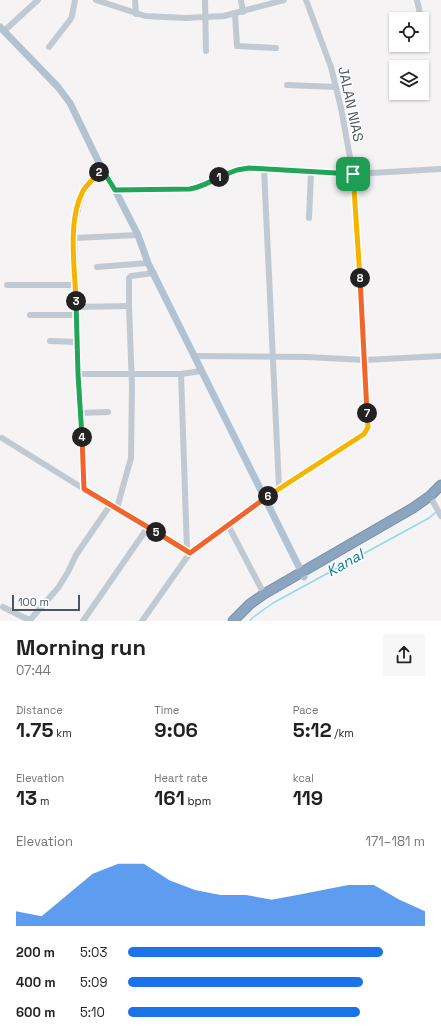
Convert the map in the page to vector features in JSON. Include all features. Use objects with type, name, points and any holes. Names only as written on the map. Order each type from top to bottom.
[{"type":"highway","points":[[240,621],[253,608],[266,599],[413,508],[430,496],[441,485]]},
{"type":"highway","points":[[233,621],[250,604],[264,594],[303,575],[415,512],[433,501],[441,491]]},
{"type":"main road","points":[[2,29],[49,76],[70,103],[102,169],[115,190],[138,235],[148,263],[303,575]]},
{"type":"street","points":[[2,29],[38,0]]},
{"type":"street","points":[[49,47],[70,20],[75,0]]},
{"type":"street","points":[[96,0],[136,14],[162,18],[206,18],[235,14],[284,0]]},
{"type":"street","points":[[135,0],[136,14]]},
{"type":"street","points":[[205,0],[206,51]]},
{"type":"street","points":[[241,0],[243,12]]},
{"type":"street","name":"JALAN NIAS","points":[[279,488],[364,434],[367,429],[365,360],[353,174],[331,66],[306,0]]},
{"type":"street","points":[[417,0],[420,12]]},
{"type":"street","points":[[235,14],[237,46],[276,48]]},
{"type":"street","points":[[287,85],[336,87]]},
{"type":"street","points":[[84,489],[78,374],[74,238],[75,220],[83,192],[102,169]]},
{"type":"street","points":[[115,190],[199,187],[227,173],[237,170],[264,169],[353,174],[441,169]]},
{"type":"street","points":[[142,621],[188,552],[279,488],[264,169]]},
{"type":"street","points":[[309,218],[311,172]]},
{"type":"street","points":[[74,238],[138,235]]},
{"type":"street","points":[[98,267],[148,263]]},
{"type":"street","points":[[3,607],[30,621],[58,588],[76,556],[114,506],[131,458],[131,374],[128,306],[130,276],[154,273]]},
{"type":"street","points":[[7,285],[76,286]]},
{"type":"street","points":[[76,307],[128,306]]},
{"type":"street","points":[[30,315],[77,315]]},
{"type":"street","points":[[50,341],[77,342]]},
{"type":"street","points":[[195,356],[307,357],[365,360],[441,356]]},
{"type":"street","points":[[78,374],[181,374],[201,371]]},
{"type":"street","points":[[181,374],[188,552]]},
{"type":"street","points":[[81,414],[108,412]]},
{"type":"street","points":[[2,438],[188,552]]},
{"type":"street","points":[[433,501],[440,513]]},
{"type":"street","points":[[228,525],[264,594]]},
{"type":"street","points":[[83,621],[148,527]]},
{"type":"street","points":[[14,621],[19,615]]},
{"type":"waterway","name":"Kanal","points":[[250,621],[273,603],[429,518],[436,512]]},
{"type":"route","points":[[249,168],[353,174],[368,427],[364,434],[279,488],[190,553],[84,489],[78,374],[74,231],[78,205],[83,192],[102,169],[115,190],[190,189],[209,183],[227,173],[249,168]]}]
